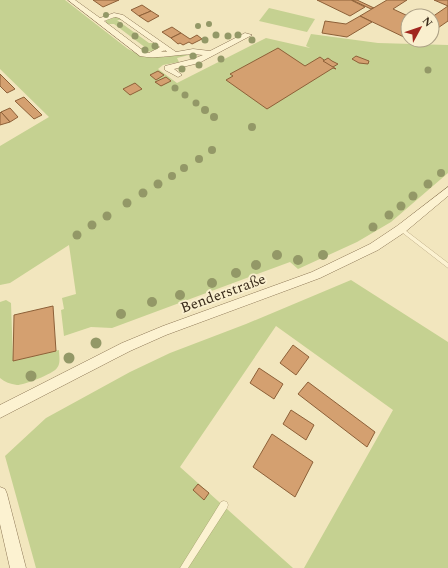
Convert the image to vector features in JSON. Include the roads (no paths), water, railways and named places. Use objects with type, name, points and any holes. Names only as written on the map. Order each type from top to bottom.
[{"type":"street","points":[[71,0],[143,54],[175,54],[193,51],[208,53]]},
{"type":"street","points":[[99,21],[114,15],[121,16],[175,54]]},
{"type":"street","points":[[178,75],[168,68],[196,61],[208,53],[248,34]]},
{"type":"street","points":[[150,55],[165,47]]},
{"type":"street","name":"Benderstraße","points":[[0,412],[126,347],[163,331],[316,275],[374,246],[401,229],[448,191]]},
{"type":"street","points":[[0,494],[18,568]]},
{"type":"lane","points":[[401,229],[448,266]]},
{"type":"lane","points":[[184,568],[224,505]]}]
